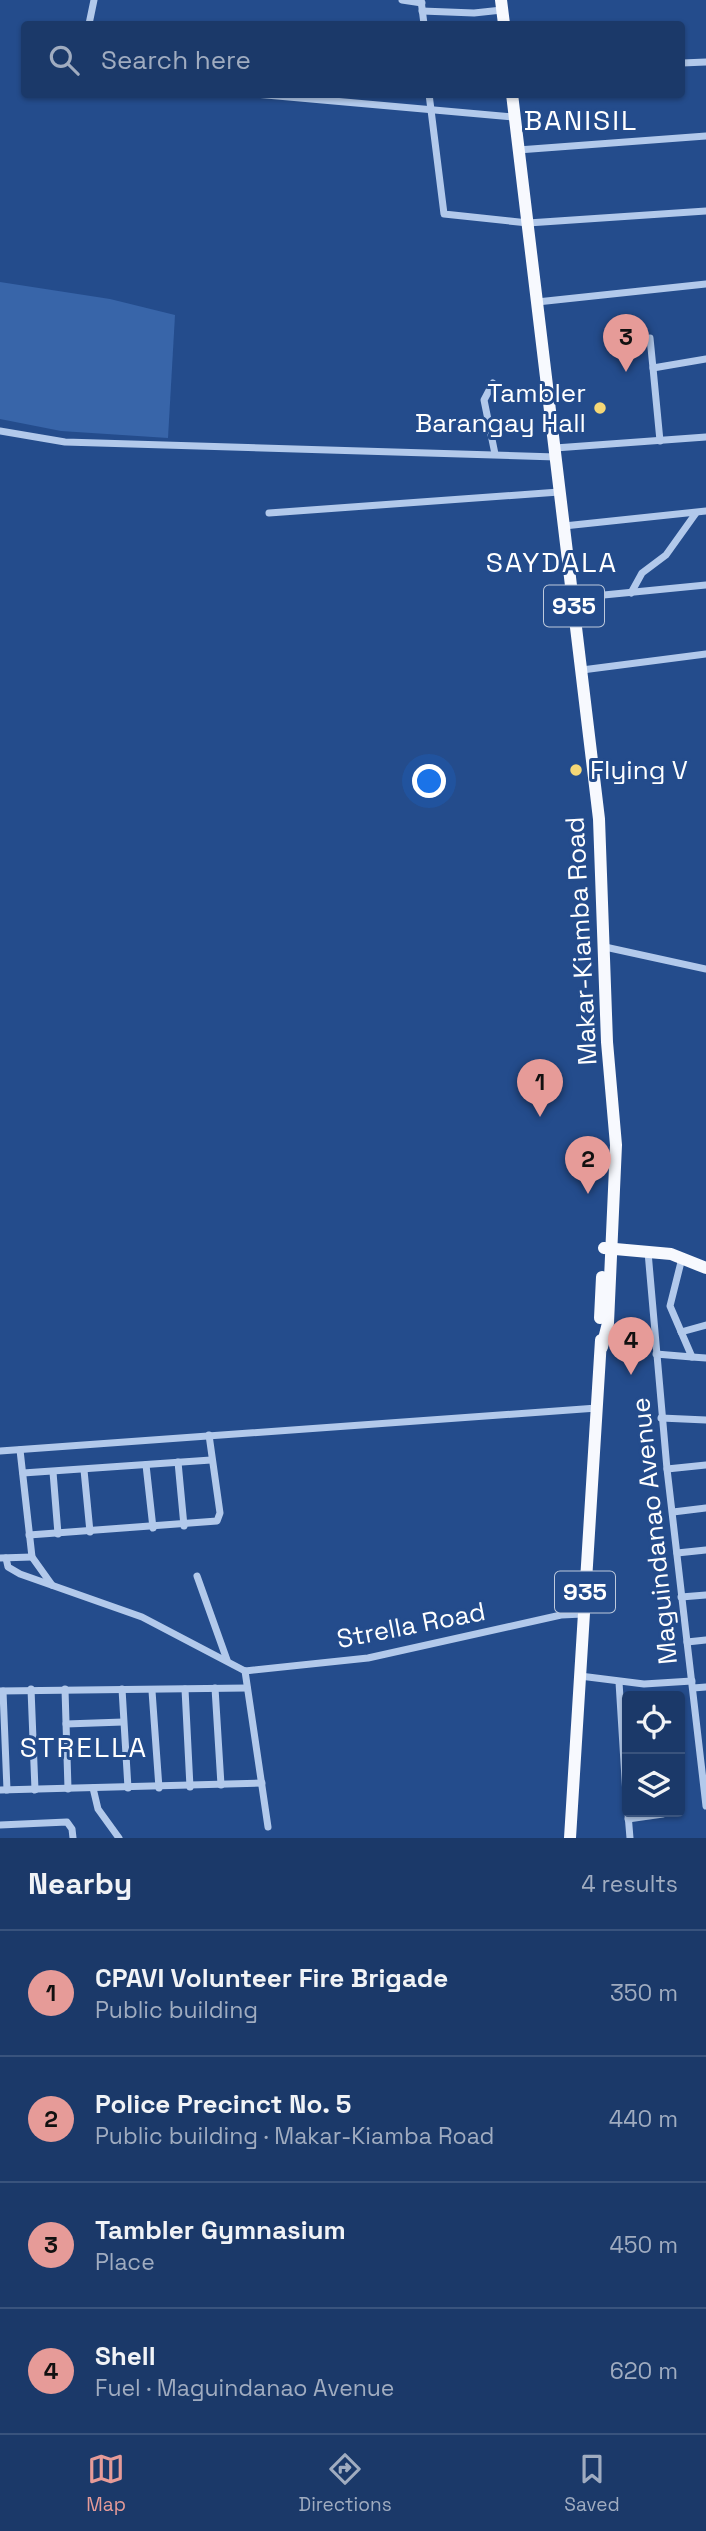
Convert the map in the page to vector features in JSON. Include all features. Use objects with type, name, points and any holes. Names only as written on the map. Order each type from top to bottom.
[{"type":"main road","name":"Makar-Kiamba Road","points":[[512,98],[599,819],[611,1119],[608,1248],[599,1323],[601,1347],[570,1838]]},
{"type":"main road","name":"Makar-Kiamba Road","points":[[601,1347],[608,1323],[611,1275],[608,1248],[614,1221],[616,1146],[611,1119]]},
{"type":"main road","points":[[614,1221],[639,1250]]},
{"type":"main road","points":[[608,1248],[639,1250],[682,1258],[706,1268]]},
{"type":"main road","points":[[611,1275],[639,1250]]},
{"type":"street","points":[[90,21],[94,0]]},
{"type":"street","points":[[402,0],[474,13],[502,5]]},
{"type":"street","points":[[685,63],[706,62]]},
{"type":"street","points":[[296,98],[514,117]]},
{"type":"street","points":[[429,98],[444,214],[528,223],[706,211]]},
{"type":"street","points":[[518,150],[706,135]]},
{"type":"street","points":[[537,302],[706,284]]},
{"type":"street","points":[[650,338],[660,441]]},
{"type":"street","points":[[653,368],[706,359]]},
{"type":"street","points":[[493,383],[484,400],[489,437],[495,454]]},
{"type":"street","points":[[0,431],[65,442],[495,454],[555,452],[706,437]]},
{"type":"street","points":[[269,513],[559,492]]},
{"type":"street","points":[[564,526],[706,511]]},
{"type":"street","points":[[631,593],[642,573],[666,555],[696,513]]},
{"type":"street","points":[[573,598],[706,585]]},
{"type":"street","points":[[582,670],[706,654]]},
{"type":"street","points":[[605,947],[706,969]]},
{"type":"street","name":"Maguindanao Avenue","points":[[639,1250],[656,1354],[681,1597],[702,1737],[706,1805]]},
{"type":"street","points":[[682,1258],[670,1306],[692,1357]]},
{"type":"street","points":[[681,1332],[706,1325]]},
{"type":"street","points":[[656,1354],[706,1358]]},
{"type":"street","points":[[0,1451],[597,1408]]},
{"type":"street","points":[[662,1418],[706,1420]]},
{"type":"street","points":[[29,1535],[184,1526],[219,1519],[209,1435]]},
{"type":"street","points":[[20,1450],[32,1557],[53,1586]]},
{"type":"street","points":[[23,1474],[211,1460]]},
{"type":"street","points":[[178,1462],[184,1526]]},
{"type":"street","points":[[146,1465],[153,1528]]},
{"type":"street","points":[[667,1468],[706,1465]]},
{"type":"street","points":[[84,1469],[90,1532]]},
{"type":"street","points":[[53,1472],[58,1534]]},
{"type":"street","points":[[673,1512],[706,1508]]},
{"type":"street","points":[[677,1553],[706,1550]]},
{"type":"street","points":[[1,1558],[32,1557]]},
{"type":"street","points":[[1,1558],[9,1569],[142,1617],[245,1671],[268,1827]]},
{"type":"street","points":[[197,1576],[227,1660]]},
{"type":"street","points":[[681,1597],[706,1595]]},
{"type":"street","name":"Strella Road","points":[[245,1671],[368,1658],[561,1615],[583,1614]]},
{"type":"street","points":[[687,1642],[706,1640]]},
{"type":"street","points":[[579,1676],[620,1682],[706,1687]]},
{"type":"street","points":[[620,1682],[624,1754]]},
{"type":"street","points":[[215,1688],[221,1785]]},
{"type":"street","points":[[247,1688],[2,1691],[4,1790],[159,1788],[262,1783]]},
{"type":"street","points":[[31,1689],[35,1790]]},
{"type":"street","points":[[65,1689],[68,1789]]},
{"type":"street","points":[[122,1689],[128,1788]]},
{"type":"street","points":[[185,1689],[190,1787]]},
{"type":"street","points":[[152,1691],[159,1788]]},
{"type":"street","points":[[66,1724],[123,1722]]},
{"type":"street","points":[[93,1788],[98,1810],[119,1838]]},
{"type":"street","points":[[627,1817],[630,1838]]},
{"type":"street","points":[[0,1825],[66,1822],[72,1829],[74,1838]]},
{"type":"shaded area","points":[[0,282],[110,299],[175,315],[168,438],[61,431],[0,419]]},
{"type":"place","name":"Tambler Gymnasium","points":[[626,372]]},
{"type":"place","name":"Tambler Barangay Hall","points":[[600,408]]},
{"type":"place","name":"Flying V","points":[[576,770]]},
{"type":"place","name":"CPAVI Volunteer Fire Brigade","points":[[540,1117]]},
{"type":"place","name":"Police Precinct No. 5","points":[[588,1194]]},
{"type":"place","name":"Shell","points":[[631,1375]]},
{"type":"district","name":"BANISIL","points":[[581,120]]},
{"type":"district","name":"SAYDALA","points":[[552,562]]},
{"type":"district","name":"STRELLA","points":[[84,1747]]}]
